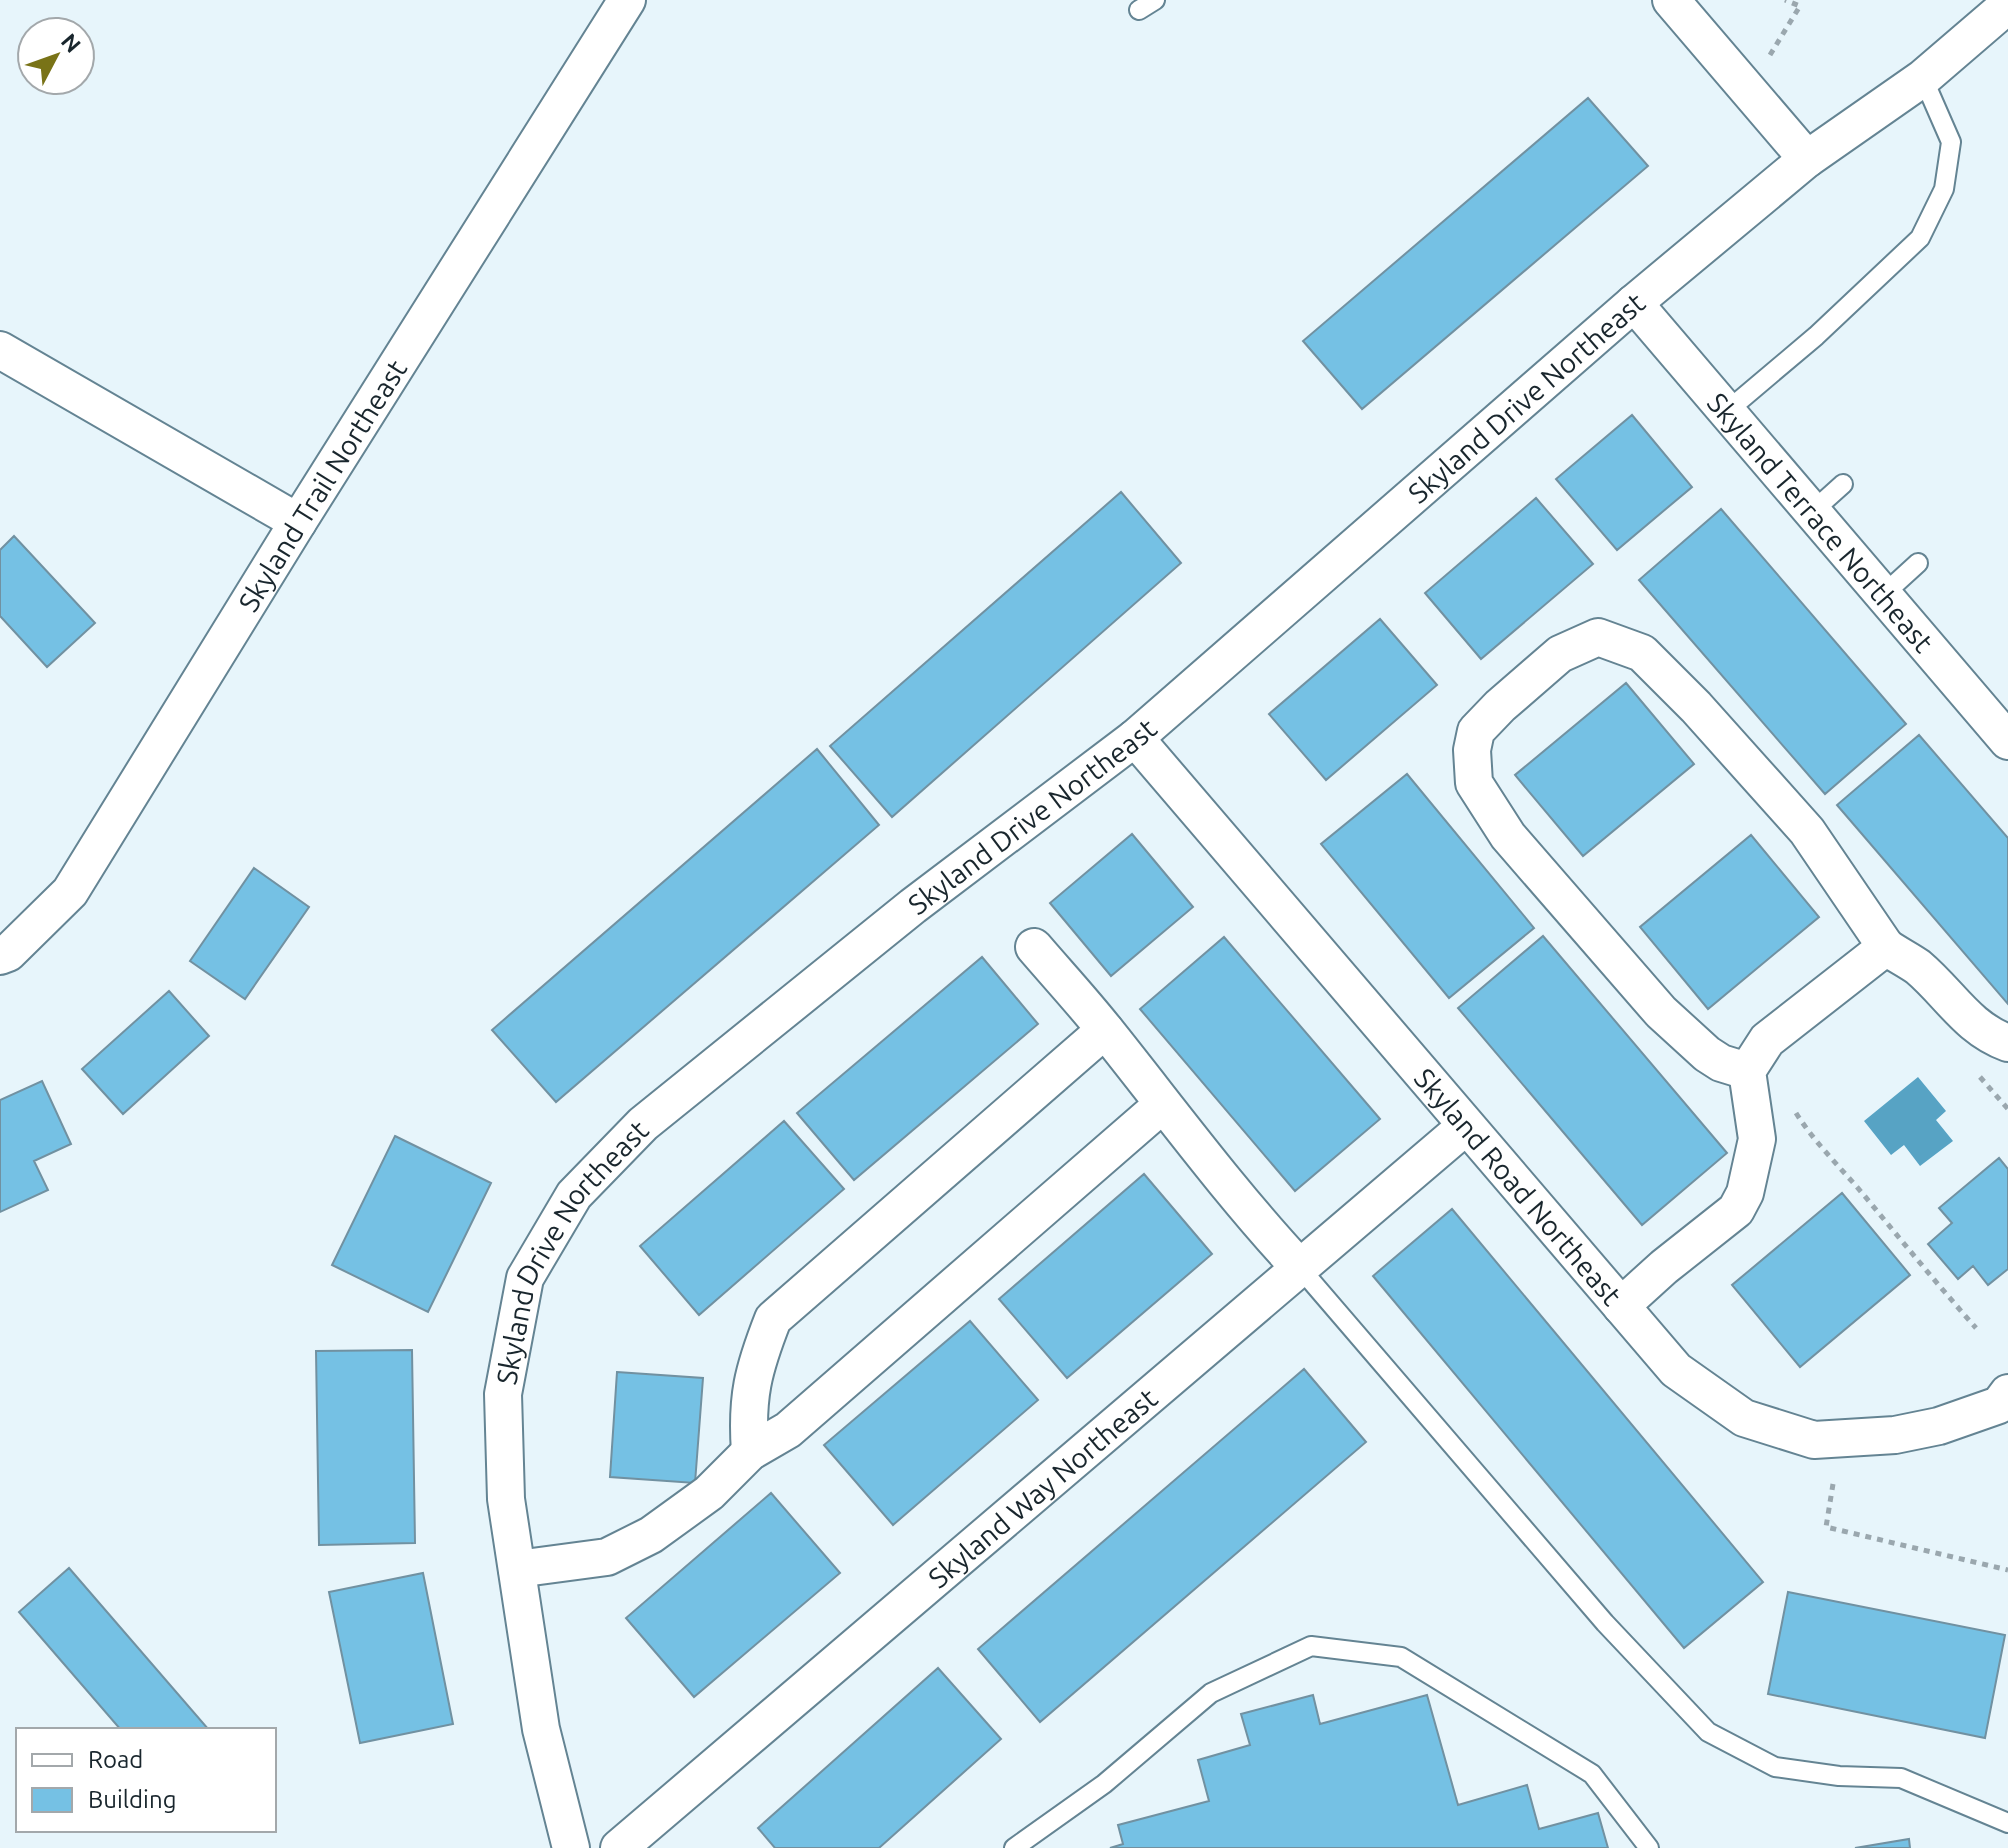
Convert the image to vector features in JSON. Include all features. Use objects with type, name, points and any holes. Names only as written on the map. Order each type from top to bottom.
[{"type":"street","name":"Skyland Trail Northeast","points":[[0,956],[8,953],[70,892],[298,522],[627,0]]},
{"type":"street","points":[[1671,0],[1807,159]]},
{"type":"street","name":"Skyland Drive Northeast","points":[[571,1848],[541,1729],[506,1499],[503,1394],[525,1278],[574,1195],[643,1124],[913,906],[1135,738],[1634,303],[1807,159],[1923,78],[2008,5]]},
{"type":"street","name":"Skyland Terrace Northeast","points":[[1634,303],[2008,741]]},
{"type":"street","points":[[0,350],[298,522]]},
{"type":"street","points":[[1747,1071],[1721,1063],[1707,1054],[1661,1012],[1508,836],[1474,783],[1472,750],[1476,731],[1560,654],[1598,637],[1642,653],[1696,707],[1807,831],[1886,947],[1918,968],[1967,1019],[1989,1036],[2008,1043]]},
{"type":"street","name":"Skyland Road Northeast","points":[[1135,738],[1676,1370],[1744,1418],[1814,1440],[1895,1435],[1939,1426],[2005,1401]]},
{"type":"street","points":[[1034,947],[1105,1030],[1268,1234],[1300,1268]]},
{"type":"street","points":[[1621,1306],[1736,1210],[1745,1193],[1757,1139],[1747,1071],[1767,1040],[1886,947]]},
{"type":"street","points":[[750,1452],[747,1414],[755,1365],[773,1319],[1105,1030]]},
{"type":"street","points":[[517,1569],[607,1557],[651,1535],[709,1493],[750,1452],[788,1430],[1162,1105]]},
{"type":"street","name":"Skyland Way Northeast","points":[[619,1848],[1466,1126]]},
{"type":"lane","points":[[1726,412],[1816,336],[1920,238],[1944,189],[1951,142],[1923,78]]},
{"type":"lane","points":[[1813,511],[1843,484]]},
{"type":"lane","points":[[1884,594],[1918,563]]},
{"type":"lane","points":[[1300,1268],[1605,1623],[1708,1732],[1775,1767],[1839,1776],[1901,1778],[2008,1823]]},
{"type":"lane","points":[[1014,1848],[1104,1784],[1211,1693],[1311,1646],[1401,1657],[1592,1774],[1649,1848]]},
{"type":"path","points":[[1766,63],[1800,6],[1785,0]]},
{"type":"path","points":[[1795,1110],[1810,1135],[1862,1193],[1921,1268],[1976,1328]]},
{"type":"path","points":[[1833,1484],[1826,1527],[2008,1570]]},
{"type":"water","points":[[1918,1077],[1946,1111],[1936,1120],[1953,1141],[1920,1166],[1904,1145],[1891,1155],[1864,1121]]},
{"type":"building","points":[[1588,98],[1648,166],[1362,409],[1303,341]]},
{"type":"building","points":[[1632,415],[1692,487],[1617,550],[1556,479]]},
{"type":"building","points":[[1121,492],[1181,563],[892,817],[830,746]]},
{"type":"building","points":[[1536,498],[1593,564],[1481,659],[1425,593]]},
{"type":"building","points":[[1721,509],[1906,724],[1825,794],[1639,580]]},
{"type":"building","points":[[14,536],[95,623],[47,667],[0,616],[0,550]]},
{"type":"building","points":[[1380,619],[1437,685],[1326,780],[1269,714]]},
{"type":"building","points":[[1626,683],[1694,764],[1583,856],[1515,775]]},
{"type":"building","points":[[1919,735],[2008,838],[2008,1004],[1837,805]]},
{"type":"building","points":[[817,749],[879,825],[556,1102],[492,1030]]},
{"type":"building","points":[[1407,774],[1534,928],[1449,998],[1321,844]]},
{"type":"building","points":[[1132,834],[1193,907],[1111,976],[1050,903]]},
{"type":"building","points":[[1751,835],[1819,917],[1708,1009],[1640,927]]},
{"type":"building","points":[[254,868],[309,907],[245,999],[190,961]]},
{"type":"building","points":[[1543,936],[1727,1153],[1642,1225],[1458,1008]]},
{"type":"building","points":[[1224,937],[1380,1119],[1295,1191],[1140,1009]]},
{"type":"building","points":[[982,957],[1038,1024],[854,1180],[797,1113]]},
{"type":"building","points":[[169,991],[209,1036],[123,1114],[82,1069]]},
{"type":"building","points":[[42,1081],[71,1144],[34,1161],[48,1190],[0,1212],[0,1100]]},
{"type":"building","points":[[784,1121],[844,1189],[699,1315],[640,1246]]},
{"type":"building","points":[[395,1136],[491,1183],[428,1312],[332,1265]]},
{"type":"building","points":[[1999,1158],[2008,1169],[2008,1269],[1988,1285],[1973,1266],[1958,1279],[1928,1244],[1952,1223],[1939,1208]]},
{"type":"building","points":[[1144,1174],[1212,1254],[1067,1378],[999,1299]]},
{"type":"building","points":[[1842,1193],[1910,1275],[1800,1367],[1732,1285]]},
{"type":"building","points":[[1452,1209],[1763,1582],[1684,1648],[1373,1276]]},
{"type":"building","points":[[970,1321],[1038,1400],[893,1525],[824,1445]]},
{"type":"building","points":[[412,1350],[415,1543],[319,1545],[316,1351]]},
{"type":"building","points":[[1304,1369],[1366,1442],[1040,1722],[978,1649]]},
{"type":"building","points":[[617,1372],[703,1378],[695,1483],[610,1477]]},
{"type":"building","points":[[771,1493],[840,1573],[694,1697],[626,1618]]},
{"type":"building","points":[[69,1568],[207,1728],[119,1728],[19,1612]]},
{"type":"building","points":[[423,1573],[453,1724],[360,1743],[329,1592]]},
{"type":"building","points":[[1788,1592],[2005,1635],[1985,1738],[1768,1694]]},
{"type":"building","points":[[938,1668],[1001,1739],[879,1848],[775,1848],[758,1828]]},
{"type":"building","points":[[1313,1695],[1320,1724],[1427,1695],[1458,1805],[1527,1785],[1539,1829],[1598,1813],[1608,1848],[1110,1848],[1123,1844],[1118,1825],[1209,1801],[1198,1760],[1250,1745],[1241,1714]]},
{"type":"building","points":[[1909,1839],[1910,1848],[1855,1848]]}]
